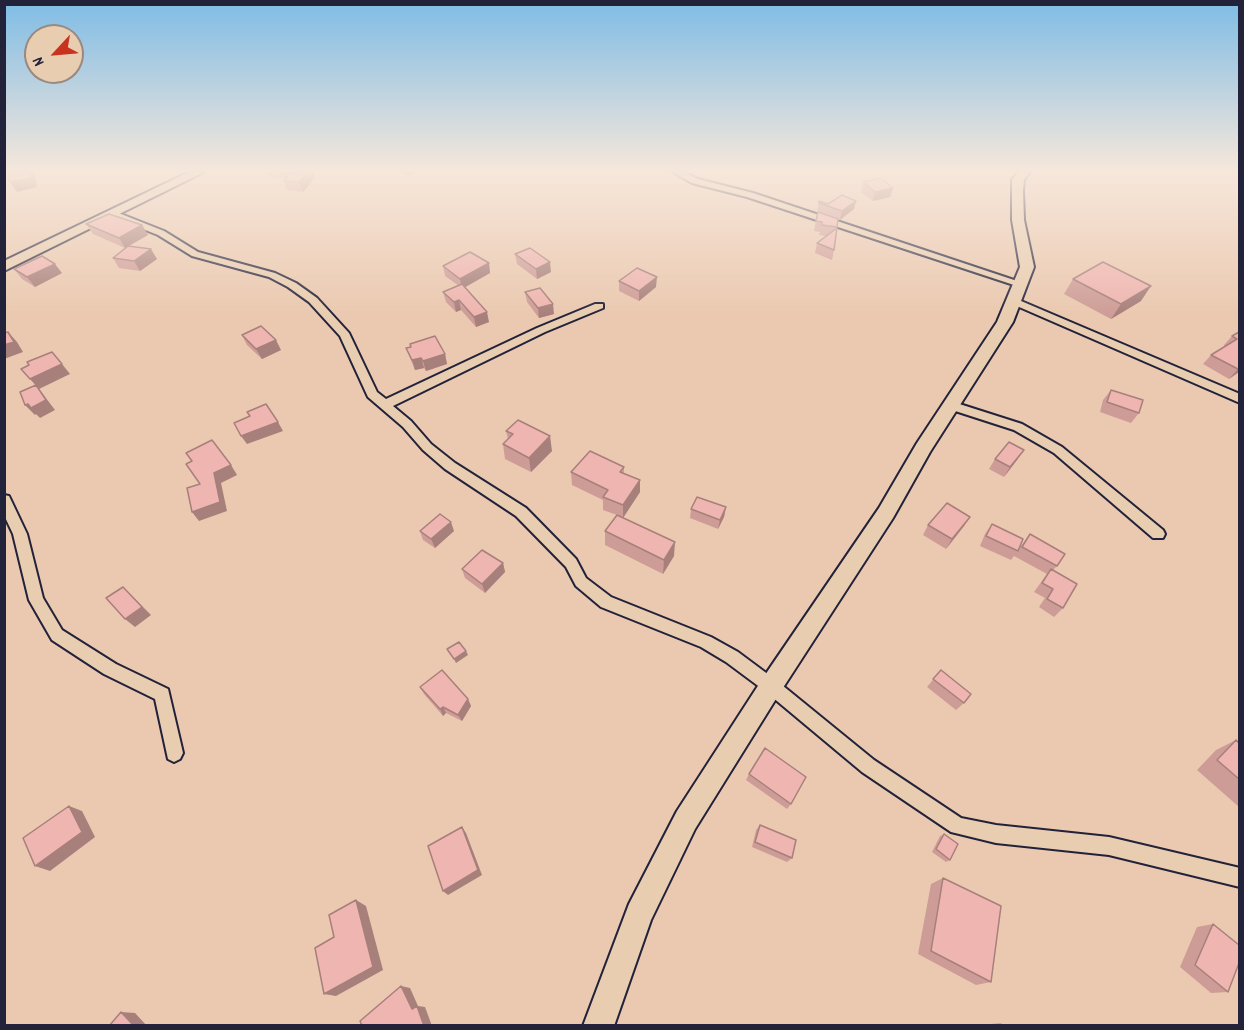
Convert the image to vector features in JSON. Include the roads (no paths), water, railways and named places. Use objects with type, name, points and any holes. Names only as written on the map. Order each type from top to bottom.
[{"type":"street","points":[[4,267],[101,220]]},
{"type":"street","points":[[128,220],[161,233],[195,254],[272,276],[292,285],[313,300],[345,336],[372,394],[450,466],[521,512],[571,563],[581,582],[606,602],[706,642],[732,657],[868,766],[957,826],[996,834],[1109,846],[1239,878]]},
{"type":"street","points":[[823,220],[1018,292],[1239,399]]},
{"type":"street","points":[[598,1026],[639,914],[686,820],[868,540],[950,405],[983,359],[1018,292],[1027,267],[1018,220]]},
{"type":"street","points":[[384,405],[541,330],[599,306]]},
{"type":"street","points":[[950,405],[1018,427],[1058,450],[1158,534]]},
{"type":"street","points":[[4,501],[20,534],[36,600],[57,635],[110,669],[162,694],[174,753]]}]
